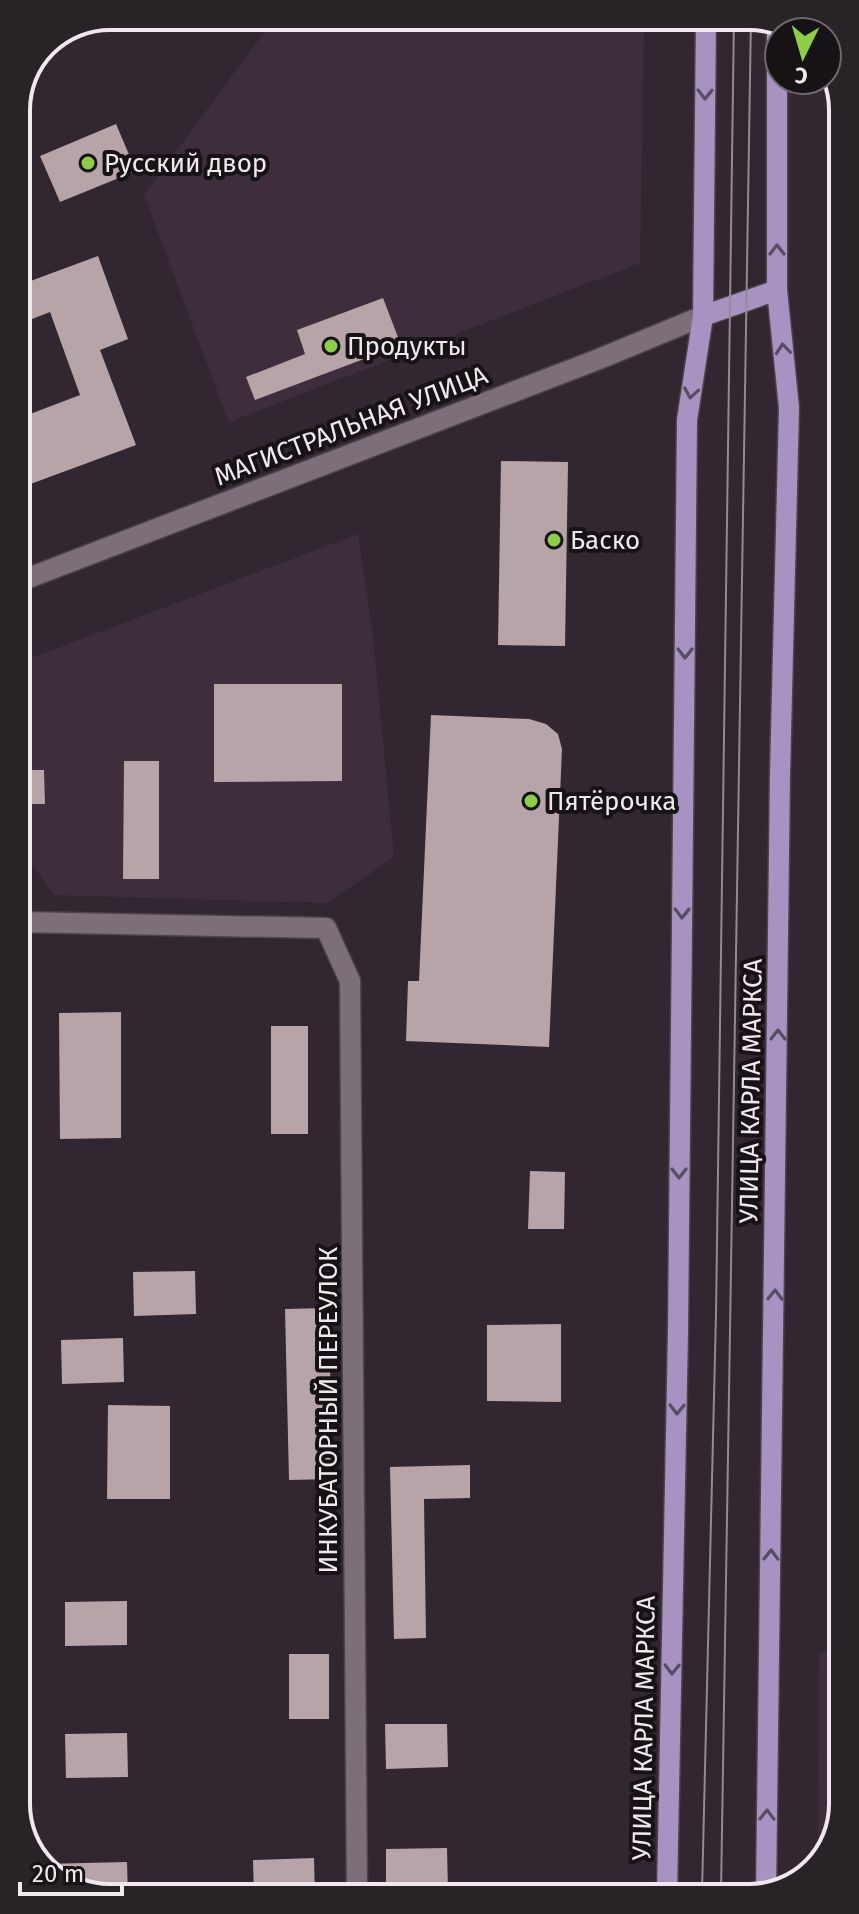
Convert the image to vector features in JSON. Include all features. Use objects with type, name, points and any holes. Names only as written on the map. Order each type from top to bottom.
[{"type":"main road","points":[[703,316],[706,30]]},
{"type":"main road","points":[[777,96],[777,290]]},
{"type":"main road","name":"МАГИСТРАЛЬНАЯ УЛИЦА","points":[[703,316],[777,290]]},
{"type":"main road","name":"УЛИЦА КАРЛА МАРКСА","points":[[766,1882],[780,774],[789,408],[777,290]]},
{"type":"main road","name":"УЛИЦА КАРЛА МАРКСА","points":[[667,1884],[678,1346],[687,420],[703,316]]},
{"type":"street","name":"МАГИСТРАЛЬНАЯ УЛИЦА","points":[[30,577],[599,359],[703,316]]},
{"type":"street","name":"ИНКУБАТОРНЫЙ ПЕРЕУЛОК","points":[[30,922],[326,928],[350,981],[357,1884]]},
{"type":"shaded area","points":[[266,30],[644,30],[640,263],[229,422],[144,195]]},
{"type":"shaded area","points":[[358,534],[373,637],[394,857],[327,903],[54,895],[30,862],[30,658]]},
{"type":"shaded area","points":[[829,1651],[829,1804],[825,1830],[818,1844],[819,1652]]},
{"type":"building","name":"Русский двор","points":[[116,124],[136,171],[60,202],[40,156]]},
{"type":"building","points":[[98,256],[128,339],[100,350],[136,445],[30,484],[30,414],[80,395],[50,312],[30,320],[30,281]]},
{"type":"building","points":[[383,298],[401,345],[255,400],[246,377],[305,354],[297,330]]},
{"type":"building","points":[[501,461],[568,462],[565,646],[498,645]]},
{"type":"building","points":[[214,684],[342,684],[342,781],[214,782]]},
{"type":"building","points":[[431,715],[529,719],[546,724],[558,734],[562,749],[549,1047],[406,1041],[408,981],[419,981]]},
{"type":"building","points":[[124,761],[159,761],[159,879],[123,879]]},
{"type":"building","points":[[30,770],[44,770],[45,804],[30,804]]},
{"type":"building","points":[[121,1012],[121,1138],[60,1139],[59,1013]]},
{"type":"building","points":[[271,1026],[308,1026],[308,1134],[271,1134]]},
{"type":"building","points":[[530,1171],[565,1172],[564,1229],[528,1229]]},
{"type":"building","points":[[195,1271],[196,1314],[134,1316],[133,1272]]},
{"type":"building","points":[[329,1308],[332,1479],[289,1480],[285,1309]]},
{"type":"building","points":[[561,1324],[561,1402],[487,1401],[487,1325]]},
{"type":"building","points":[[123,1338],[124,1382],[62,1384],[61,1340]]},
{"type":"building","points":[[108,1405],[170,1406],[170,1499],[107,1499]]},
{"type":"building","points":[[470,1465],[470,1498],[424,1499],[426,1638],[394,1639],[390,1467]]},
{"type":"building","points":[[127,1601],[127,1645],[65,1646],[65,1602]]},
{"type":"building","points":[[289,1654],[329,1654],[329,1719],[289,1719]]},
{"type":"building","points":[[385,1724],[447,1724],[448,1767],[386,1769]]},
{"type":"building","points":[[127,1733],[128,1777],[66,1778],[65,1734]]},
{"type":"building","points":[[447,1848],[448,1884],[386,1884],[386,1849]]},
{"type":"building","points":[[314,1858],[315,1884],[254,1884],[253,1860]]},
{"type":"building","points":[[127,1862],[128,1884],[105,1884],[79,1878],[57,1864]]},
{"type":"tram line","points":[[702,1884],[716,1314],[734,30]]},
{"type":"tram line","points":[[721,1884],[751,30]]},
{"type":"place","name":"Русский двор","points":[[88,163]]},
{"type":"place","name":"Продукты","points":[[331,346]]},
{"type":"place","name":"Баско","points":[[554,540]]},
{"type":"place","name":"Пятёрочка","points":[[531,801]]}]
